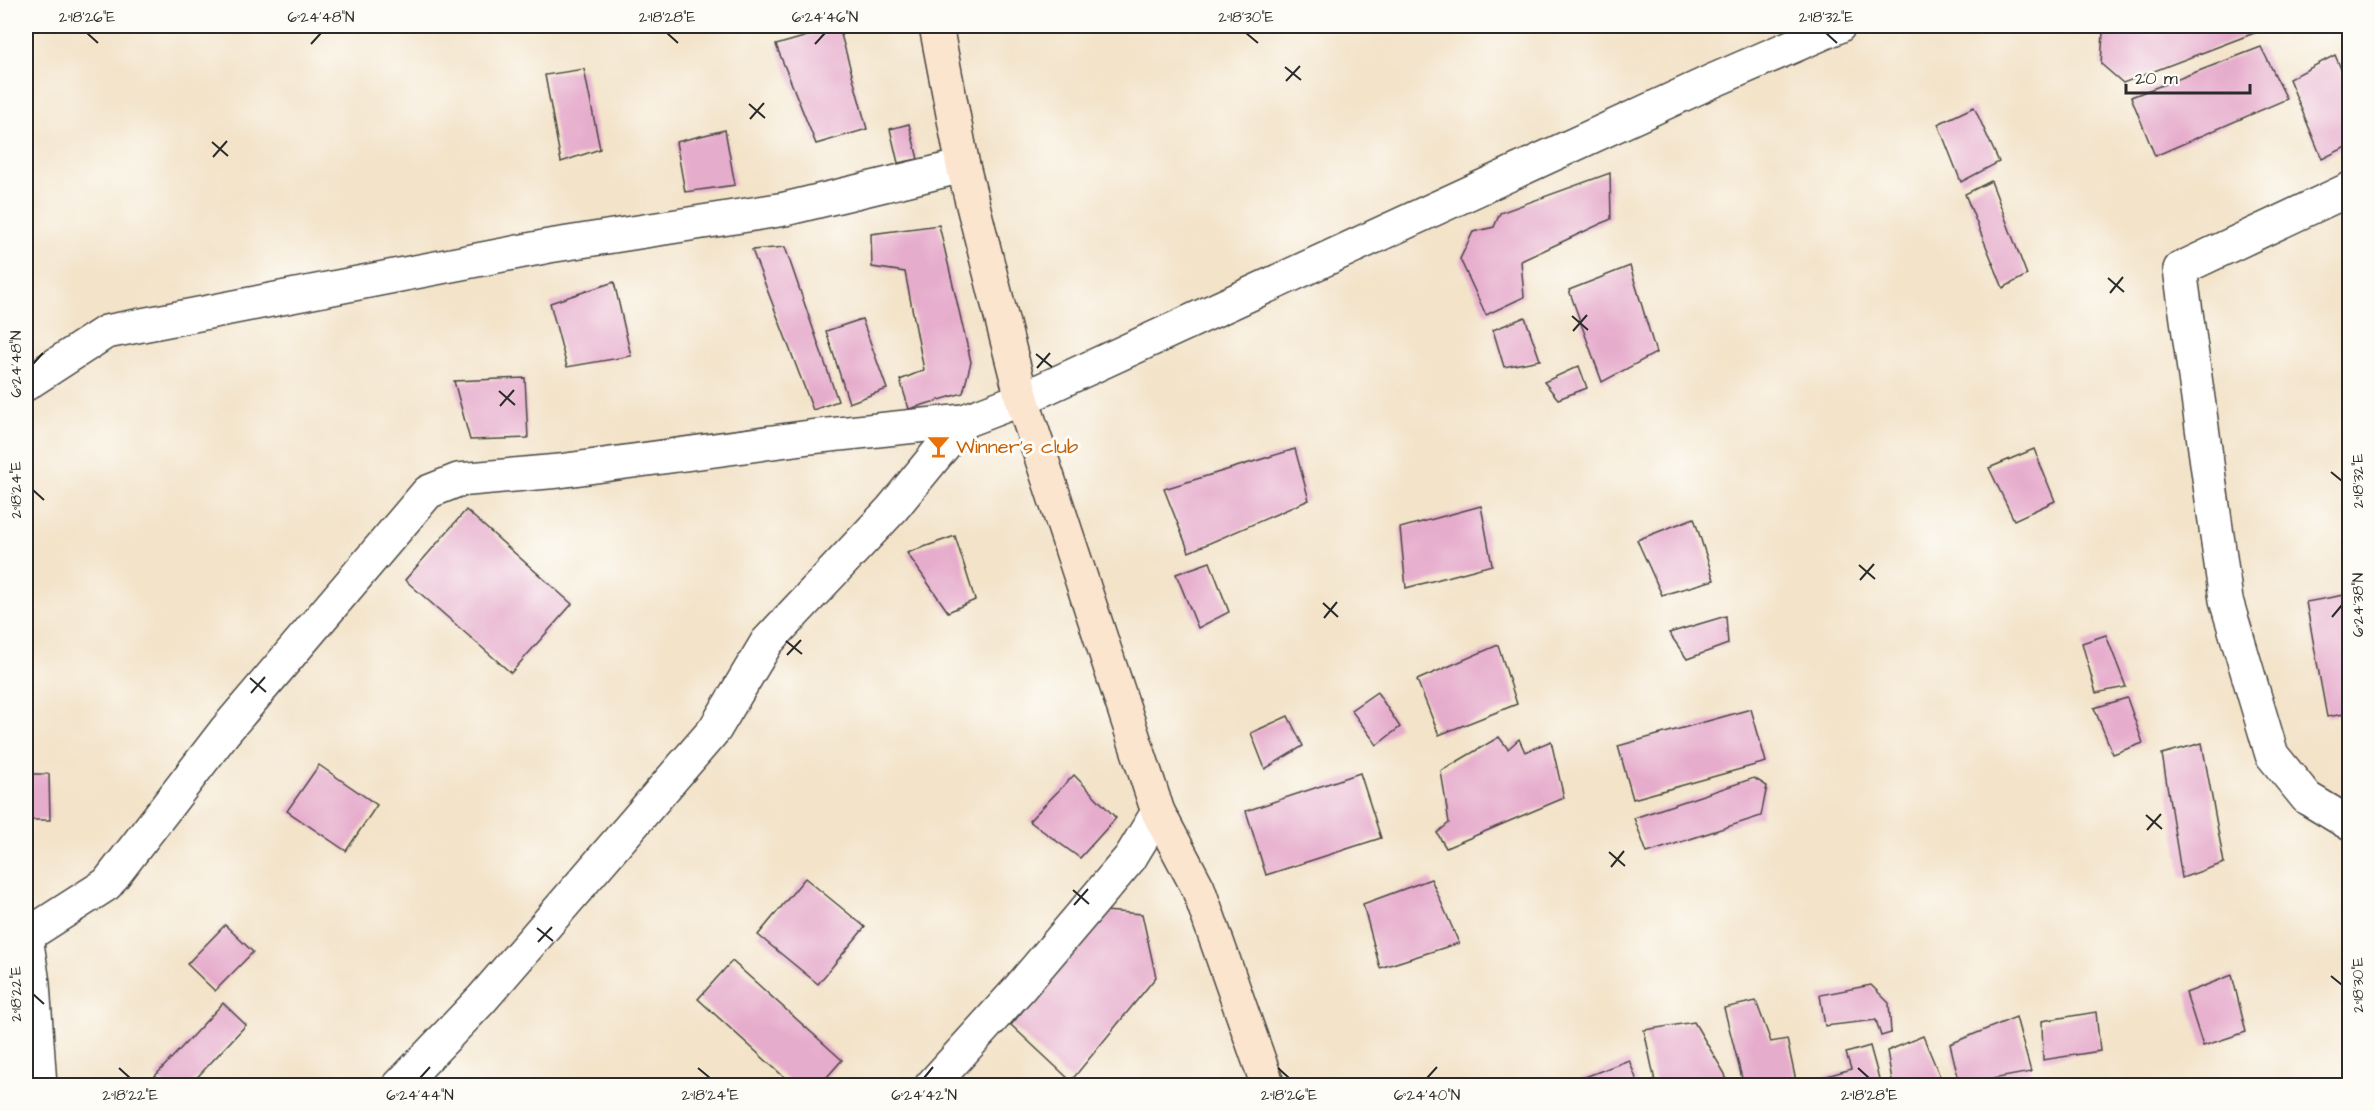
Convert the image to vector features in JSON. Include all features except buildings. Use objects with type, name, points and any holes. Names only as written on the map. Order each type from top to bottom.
[{"type":"main road","points":[[936,26],[963,166],[1022,399],[1158,812],[1197,888],[1268,1086]]},
{"type":"street","points":[[40,1086],[33,983],[26,937],[107,884],[225,731],[428,492],[458,480],[559,471],[810,437],[964,421],[1022,399],[1710,82],[1839,26]]},
{"type":"street","points":[[26,384],[106,332],[549,246],[785,209],[963,166]]},
{"type":"street","points":[[2349,189],[2180,269],[2226,600],[2272,755],[2307,798],[2349,824]]},
{"type":"street","points":[[399,1086],[482,999],[715,729],[767,642],[892,509],[964,421]]},
{"type":"street","points":[[931,1086],[1018,990],[1130,858],[1158,812]]},
{"type":"place","name":"Winner's club","points":[[938,447]]}]
